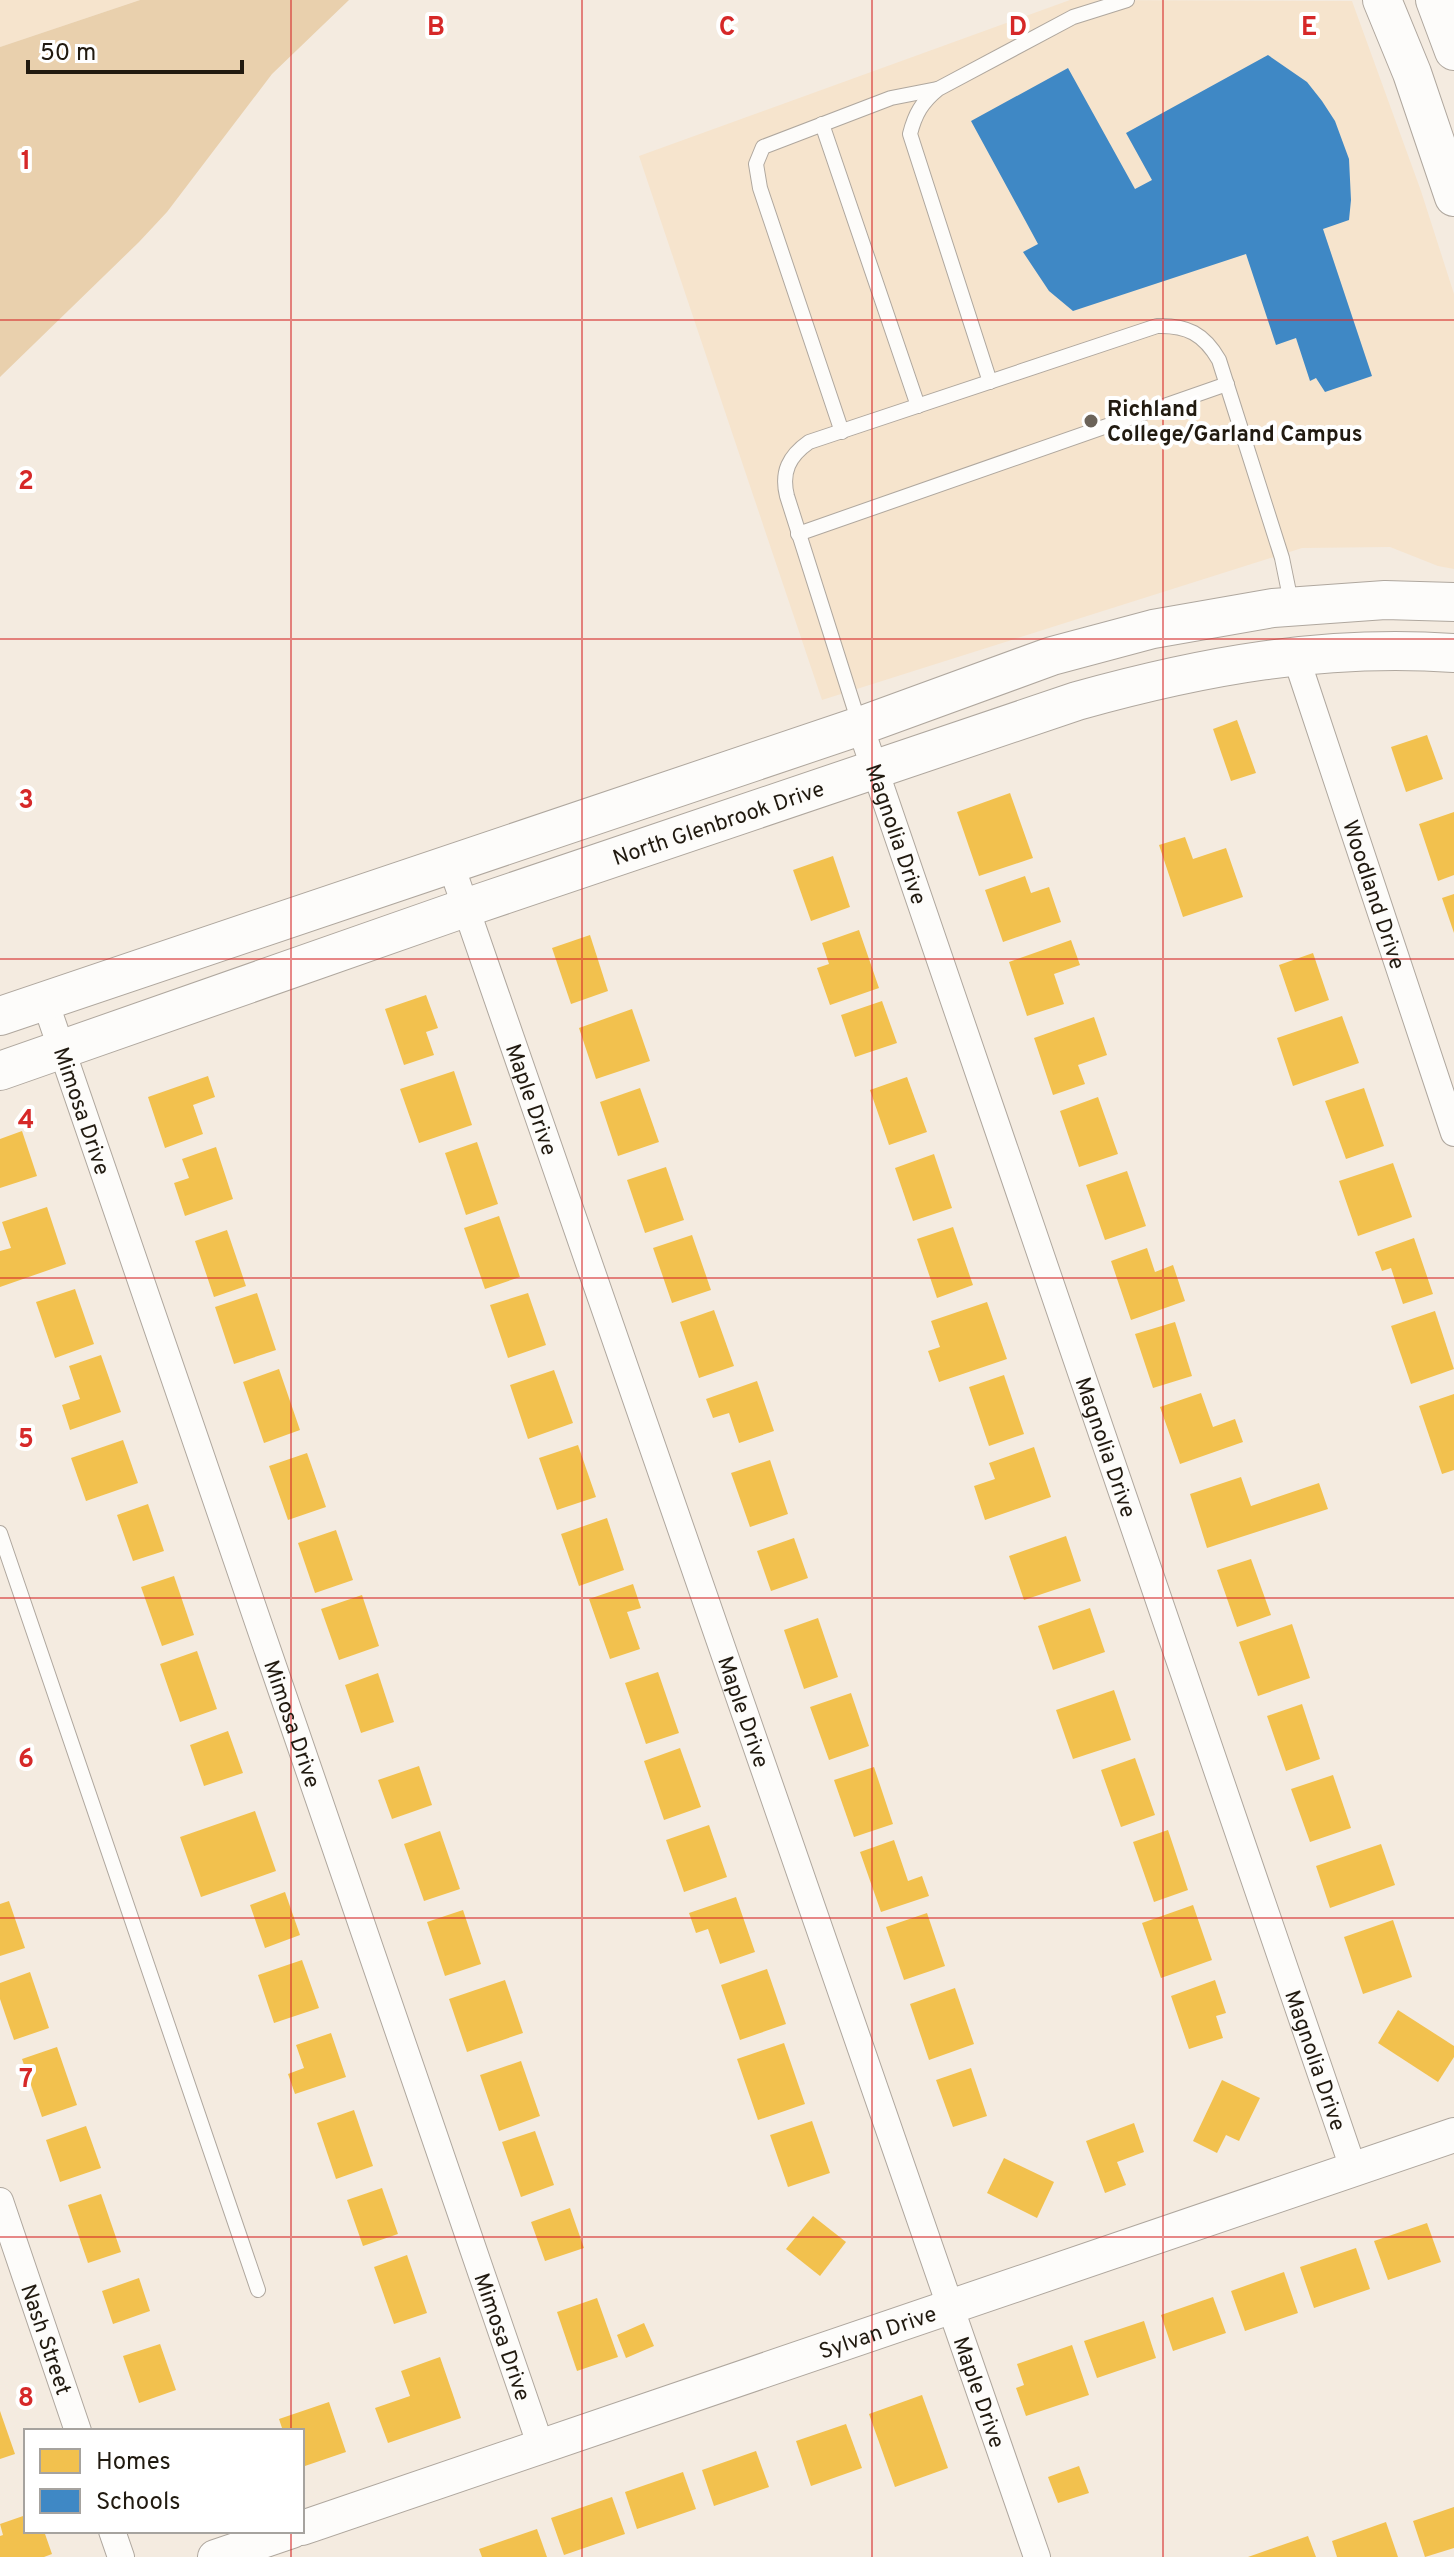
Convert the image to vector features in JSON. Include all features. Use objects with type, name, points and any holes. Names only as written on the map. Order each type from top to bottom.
[{"type":"main road","points":[[1382,0],[1412,73],[1454,197]]},
{"type":"main road","points":[[1435,0],[1454,51]]},
{"type":"main road","points":[[0,1016],[860,726],[1052,656],[1153,629],[1238,613],[1385,600],[1454,602]]},
{"type":"main road","name":"North Glenbrook Drive","points":[[0,1071],[465,908],[1077,701],[1158,678],[1209,668],[1362,650],[1454,653]]},
{"type":"street","name":"Woodland Drive","points":[[1296,657],[1454,1133]]},
{"type":"street","name":"Magnolia Drive","points":[[860,726],[1353,2168]]},
{"type":"street","name":"Maple Drive","points":[[451,865],[1037,2557]]},
{"type":"street","name":"Mimosa Drive","points":[[45,1001],[541,2447]]},
{"type":"street","name":"Sylvan Drive","points":[[304,2527],[1454,2135]]},
{"type":"street","name":"Nash Street","points":[[0,2201],[77,2429]]},
{"type":"street","points":[[113,2533],[121,2557]]},
{"type":"street","points":[[215,2557],[286,2533]]},
{"type":"lane","points":[[990,382],[910,134],[914,116],[924,101],[938,89],[1073,17],[1127,0]]},
{"type":"lane","points":[[842,432],[760,188],[756,164],[763,147],[891,98],[938,89]]},
{"type":"lane","points":[[822,124],[918,406]]},
{"type":"lane","points":[[860,726],[784,484],[785,471],[799,449],[809,442],[1157,326],[1177,325],[1194,331],[1209,343],[1219,360],[1282,558],[1292,607]]},
{"type":"lane","points":[[798,534],[1227,384]]},
{"type":"lane","points":[[0,1533],[258,2290]]},
{"type":"shaded area","points":[[0,0],[140,0],[0,47]]},
{"type":"shaded area","points":[[140,0],[349,0],[272,74],[167,212],[0,377],[0,47]]},
{"type":"shaded area","name":"Richland College/Garland Campus","points":[[1070,0],[1352,1],[1421,191],[1454,294],[1454,569],[1390,547],[1302,548],[822,700],[639,156]]},
{"type":"building: Homes","points":[[1237,720],[1256,773],[1231,781],[1213,729]]},
{"type":"building: Homes","points":[[1427,735],[1443,779],[1406,792],[1391,747]]},
{"type":"building: Homes","points":[[1010,793],[1033,858],[979,876],[957,812]]},
{"type":"building: Homes","points":[[1454,812],[1454,875],[1438,881],[1419,824]]},
{"type":"building: Homes","points":[[1185,837],[1193,859],[1226,848],[1243,897],[1183,917],[1159,845]]},
{"type":"building: Homes","points":[[833,856],[850,907],[811,921],[793,870]]},
{"type":"building: Homes","points":[[1025,876],[1031,893],[1049,887],[1061,922],[1003,942],[985,890]]},
{"type":"building: Homes","points":[[1454,894],[1454,933],[1442,898]]},
{"type":"building: Homes","points":[[859,930],[879,988],[830,1005],[817,968],[829,964],[822,943]]},
{"type":"building: Homes","points":[[590,935],[608,991],[571,1004],[552,948]]},
{"type":"building: Homes","points":[[1071,940],[1080,965],[1054,974],[1064,1004],[1027,1016],[1009,962]]},
{"type":"building: Homes","points":[[1313,953],[1329,1000],[1295,1012],[1279,965]]},
{"type":"building: Homes","points":[[426,995],[438,1028],[426,1032],[434,1055],[404,1065],[385,1009]]},
{"type":"building: Homes","points":[[882,1001],[897,1043],[855,1057],[841,1015]]},
{"type":"building: Homes","points":[[632,1009],[650,1061],[596,1079],[579,1028]]},
{"type":"building: Homes","points":[[1342,1016],[1359,1063],[1293,1086],[1277,1038]]},
{"type":"building: Homes","points":[[1094,1017],[1107,1055],[1078,1065],[1085,1084],[1053,1095],[1034,1038]]},
{"type":"building: Homes","points":[[454,1071],[472,1125],[419,1143],[400,1089]]},
{"type":"building: Homes","points":[[208,1076],[215,1097],[193,1105],[203,1134],[165,1148],[148,1097]]},
{"type":"building: Homes","points":[[907,1077],[927,1132],[889,1145],[870,1090]]},
{"type":"building: Homes","points":[[640,1088],[659,1142],[618,1156],[600,1102]]},
{"type":"building: Homes","points":[[1364,1088],[1384,1146],[1346,1159],[1325,1101]]},
{"type":"building: Homes","points":[[1098,1097],[1118,1154],[1079,1167],[1060,1111]]},
{"type":"building: Homes","points":[[22,1131],[37,1176],[0,1188],[0,1139]]},
{"type":"building: Homes","points":[[477,1142],[498,1204],[466,1215],[445,1153]]},
{"type":"building: Homes","points":[[216,1147],[233,1199],[185,1216],[174,1183],[189,1178],[182,1159]]},
{"type":"building: Homes","points":[[934,1154],[952,1208],[913,1221],[895,1168]]},
{"type":"building: Homes","points":[[1393,1163],[1412,1217],[1358,1236],[1339,1181]]},
{"type":"building: Homes","points":[[666,1167],[684,1220],[645,1233],[627,1180]]},
{"type":"building: Homes","points":[[1127,1171],[1146,1226],[1105,1240],[1086,1185]]},
{"type":"building: Homes","points":[[47,1207],[66,1264],[0,1287],[0,1251],[11,1248],[2,1222]]},
{"type":"building: Homes","points":[[499,1216],[520,1277],[485,1289],[464,1228]]},
{"type":"building: Homes","points":[[953,1227],[973,1285],[937,1298],[917,1239]]},
{"type":"building: Homes","points":[[227,1230],[246,1286],[214,1297],[195,1241]]},
{"type":"building: Homes","points":[[692,1235],[711,1290],[672,1303],[653,1248]]},
{"type":"building: Homes","points":[[1414,1238],[1433,1294],[1403,1304],[1391,1268],[1382,1271],[1375,1252]]},
{"type":"building: Homes","points":[[1147,1248],[1155,1272],[1173,1265],[1185,1301],[1131,1320],[1111,1261]]},
{"type":"building: Homes","points":[[75,1289],[94,1344],[55,1358],[36,1302]]},
{"type":"building: Homes","points":[[257,1293],[276,1350],[234,1364],[215,1307]]},
{"type":"building: Homes","points":[[528,1293],[546,1345],[508,1358],[490,1305]]},
{"type":"building: Homes","points":[[987,1302],[1007,1359],[939,1382],[928,1351],[940,1347],[931,1321]]},
{"type":"building: Homes","points":[[714,1310],[734,1366],[699,1378],[680,1322]]},
{"type":"building: Homes","points":[[1435,1311],[1454,1369],[1411,1384],[1391,1326]]},
{"type":"building: Homes","points":[[1175,1322],[1192,1376],[1153,1388],[1135,1334]]},
{"type":"building: Homes","points":[[101,1355],[121,1412],[70,1430],[62,1405],[80,1399],[69,1366]]},
{"type":"building: Homes","points":[[279,1369],[300,1430],[264,1443],[243,1382]]},
{"type":"building: Homes","points":[[554,1370],[573,1423],[528,1439],[510,1385]]},
{"type":"building: Homes","points":[[1004,1375],[1024,1434],[989,1446],[969,1387]]},
{"type":"building: Homes","points":[[757,1381],[774,1431],[739,1443],[729,1413],[713,1418],[706,1399]]},
{"type":"building: Homes","points":[[1201,1393],[1213,1427],[1235,1419],[1243,1442],[1180,1464],[1160,1407]]},
{"type":"building: Homes","points":[[1454,1394],[1454,1470],[1442,1474],[1419,1406]]},
{"type":"building: Homes","points":[[123,1440],[138,1483],[86,1501],[71,1458]]},
{"type":"building: Homes","points":[[578,1445],[596,1497],[557,1510],[539,1458]]},
{"type":"building: Homes","points":[[1034,1447],[1051,1497],[985,1520],[974,1486],[995,1479],[989,1463]]},
{"type":"building: Homes","points":[[307,1453],[326,1507],[288,1520],[269,1466]]},
{"type":"building: Homes","points":[[770,1460],[788,1514],[750,1527],[731,1473]]},
{"type":"building: Homes","points":[[1241,1477],[1251,1506],[1319,1483],[1328,1509],[1207,1548],[1190,1494]]},
{"type":"building: Homes","points":[[148,1504],[164,1551],[133,1561],[117,1515]]},
{"type":"building: Homes","points":[[607,1518],[624,1570],[579,1586],[561,1534]]},
{"type":"building: Homes","points":[[336,1530],[353,1580],[315,1593],[298,1543]]},
{"type":"building: Homes","points":[[1066,1536],[1081,1581],[1024,1600],[1009,1556]]},
{"type":"building: Homes","points":[[794,1538],[808,1578],[771,1591],[757,1551]]},
{"type":"building: Homes","points":[[1251,1559],[1271,1615],[1237,1627],[1217,1570]]},
{"type":"building: Homes","points":[[174,1576],[194,1635],[162,1646],[141,1587]]},
{"type":"building: Homes","points":[[633,1584],[641,1608],[627,1612],[640,1649],[610,1659],[589,1599]]},
{"type":"building: Homes","points":[[362,1595],[379,1646],[339,1660],[321,1609]]},
{"type":"building: Homes","points":[[1090,1608],[1105,1652],[1053,1670],[1038,1626]]},
{"type":"building: Homes","points":[[818,1618],[838,1677],[804,1689],[784,1630]]},
{"type":"building: Homes","points":[[1292,1624],[1310,1678],[1258,1696],[1239,1642]]},
{"type":"building: Homes","points":[[197,1651],[217,1709],[180,1722],[160,1664]]},
{"type":"building: Homes","points":[[658,1672],[679,1733],[646,1744],[625,1683]]},
{"type":"building: Homes","points":[[378,1673],[394,1722],[361,1733],[345,1685]]},
{"type":"building: Homes","points":[[1114,1690],[1131,1740],[1073,1759],[1056,1710]]},
{"type":"building: Homes","points":[[851,1693],[869,1746],[829,1760],[810,1707]]},
{"type":"building: Homes","points":[[1302,1704],[1320,1759],[1286,1771],[1267,1716]]},
{"type":"building: Homes","points":[[228,1731],[243,1773],[204,1786],[190,1745]]},
{"type":"building: Homes","points":[[680,1748],[701,1807],[664,1820],[644,1761]]},
{"type":"building: Homes","points":[[1135,1758],[1155,1815],[1121,1827],[1101,1770]]},
{"type":"building: Homes","points":[[419,1766],[432,1805],[392,1819],[378,1780]]},
{"type":"building: Homes","points":[[874,1767],[893,1824],[854,1837],[834,1780]]},
{"type":"building: Homes","points":[[1333,1775],[1351,1828],[1310,1842],[1291,1789]]},
{"type":"building: Homes","points":[[255,1811],[276,1871],[201,1897],[180,1837]]},
{"type":"building: Homes","points":[[709,1825],[727,1877],[684,1892],[666,1840]]},
{"type":"building: Homes","points":[[1168,1830],[1188,1890],[1154,1902],[1133,1842]]},
{"type":"building: Homes","points":[[440,1831],[460,1889],[424,1901],[404,1844]]},
{"type":"building: Homes","points":[[894,1840],[908,1881],[922,1876],[929,1896],[881,1912],[860,1852]]},
{"type":"building: Homes","points":[[1381,1844],[1395,1885],[1330,1908],[1316,1866]]},
{"type":"building: Homes","points":[[285,1892],[300,1935],[265,1948],[250,1905]]},
{"type":"building: Homes","points":[[736,1897],[755,1952],[720,1964],[708,1929],[696,1933],[689,1913]]},
{"type":"building: Homes","points":[[9,1901],[25,1948],[0,1956],[0,1904]]},
{"type":"building: Homes","points":[[1193,1905],[1212,1960],[1161,1978],[1142,1923]]},
{"type":"building: Homes","points":[[463,1910],[481,1964],[445,1976],[427,1922]]},
{"type":"building: Homes","points":[[927,1913],[945,1966],[904,1980],[886,1927]]},
{"type":"building: Homes","points":[[1393,1920],[1412,1977],[1363,1994],[1344,1937]]},
{"type":"building: Homes","points":[[302,1960],[319,2008],[274,2023],[258,1975]]},
{"type":"building: Homes","points":[[767,1969],[786,2024],[740,2040],[721,1985]]},
{"type":"building: Homes","points":[[30,1972],[49,2028],[14,2040],[0,1999],[0,1983]]},
{"type":"building: Homes","points":[[505,1980],[523,2033],[467,2052],[449,1999]]},
{"type":"building: Homes","points":[[1215,1980],[1226,2013],[1216,2016],[1223,2038],[1189,2049],[1171,1996]]},
{"type":"building: Homes","points":[[955,1988],[974,2044],[929,2060],[910,2004]]},
{"type":"building: Homes","points":[[1398,2010],[1454,2046],[1454,2057],[1438,2082],[1378,2043]]},
{"type":"building: Homes","points":[[331,2033],[346,2077],[295,2094],[288,2074],[304,2068],[296,2045]]},
{"type":"building: Homes","points":[[784,2043],[805,2104],[758,2120],[737,2059]]},
{"type":"building: Homes","points":[[57,2047],[77,2105],[42,2117],[22,2059]]},
{"type":"building: Homes","points":[[521,2061],[540,2116],[499,2131],[480,2075]]},
{"type":"building: Homes","points":[[971,2068],[987,2116],[953,2127],[936,2080]]},
{"type":"building: Homes","points":[[1222,2080],[1260,2098],[1239,2141],[1226,2135],[1217,2153],[1193,2141]]},
{"type":"building: Homes","points":[[354,2110],[373,2166],[336,2179],[317,2123]]},
{"type":"building: Homes","points":[[812,2121],[830,2173],[788,2187],[770,2135]]},
{"type":"building: Homes","points":[[1134,2123],[1144,2152],[1117,2162],[1126,2185],[1105,2193],[1086,2141]]},
{"type":"building: Homes","points":[[86,2126],[101,2168],[60,2182],[46,2140]]},
{"type":"building: Homes","points":[[535,2131],[554,2185],[521,2197],[502,2142]]},
{"type":"building: Homes","points":[[1004,2158],[1054,2182],[1037,2218],[987,2193]]},
{"type":"building: Homes","points":[[382,2188],[398,2234],[363,2246],[347,2200]]},
{"type":"building: Homes","points":[[101,2194],[121,2252],[88,2263],[68,2205]]},
{"type":"building: Homes","points":[[570,2208],[584,2248],[545,2261],[531,2222]]},
{"type":"building: Homes","points":[[813,2216],[846,2242],[820,2276],[786,2249]]},
{"type":"building: Homes","points":[[1427,2223],[1441,2262],[1388,2280],[1374,2241]]},
{"type":"building: Homes","points":[[1356,2248],[1370,2289],[1314,2308],[1300,2267]]},
{"type":"building: Homes","points":[[407,2255],[427,2313],[394,2324],[374,2267]]},
{"type":"building: Homes","points":[[1284,2272],[1298,2313],[1245,2331],[1231,2291]]},
{"type":"building: Homes","points":[[139,2278],[150,2311],[113,2324],[102,2291]]},
{"type":"building: Homes","points":[[1213,2297],[1226,2333],[1173,2351],[1161,2315]]},
{"type":"building: Homes","points":[[597,2298],[618,2357],[577,2371],[557,2312]]},
{"type":"building: Homes","points":[[1144,2321],[1156,2358],[1097,2378],[1084,2341]]},
{"type":"building: Homes","points":[[644,2323],[654,2346],[626,2358],[617,2335]]},
{"type":"building: Homes","points":[[160,2344],[176,2390],[139,2403],[123,2356]]},
{"type":"building: Homes","points":[[1072,2345],[1089,2395],[1026,2416],[1016,2388],[1024,2385],[1017,2364]]},
{"type":"building: Homes","points":[[440,2357],[461,2418],[388,2443],[375,2408],[410,2396],[401,2371]]},
{"type":"building: Homes","points":[[922,2395],[948,2468],[895,2487],[869,2414]]},
{"type":"building: Homes","points":[[329,2402],[346,2452],[304,2466],[304,2429],[282,2429],[279,2419]]},
{"type":"building: Homes","points":[[0,2411],[15,2454],[0,2459]]},
{"type":"building: Homes","points":[[846,2424],[862,2468],[811,2486],[796,2441]]},
{"type":"building: Homes","points":[[756,2451],[769,2487],[714,2506],[702,2470]]},
{"type":"building: Homes","points":[[1079,2466],[1089,2493],[1058,2503],[1048,2477]]},
{"type":"building: Homes","points":[[683,2472],[696,2509],[637,2529],[625,2492]]},
{"type":"building: Homes","points":[[612,2497],[625,2534],[564,2555],[551,2518]]},
{"type":"building: Homes","points":[[1454,2507],[1454,2548],[1425,2557],[1413,2521]]},
{"type":"building: Homes","points":[[24,2516],[24,2533],[45,2533],[52,2554],[44,2557],[0,2557],[0,2536],[3,2535],[0,2524]]},
{"type":"building: Homes","points":[[1386,2522],[1398,2557],[1337,2557],[1332,2541]]},
{"type":"building: Homes","points":[[537,2529],[547,2557],[482,2557],[479,2549]]},
{"type":"building: Homes","points":[[1308,2536],[1316,2557],[1248,2557]]},
{"type":"building: Schools","points":[[1268,55],[1307,82],[1322,101],[1335,121],[1349,159],[1349,220],[1323,229],[1372,376],[1325,392],[1316,378],[1310,381],[1296,338],[1276,345],[1246,254],[1073,311],[1049,291],[1023,252],[1038,244],[971,121],[1068,68],[1135,189],[1152,180],[1126,133]]},
{"type":"place","name":"Richland College/Garland Campus","points":[[1091,421]]}]
